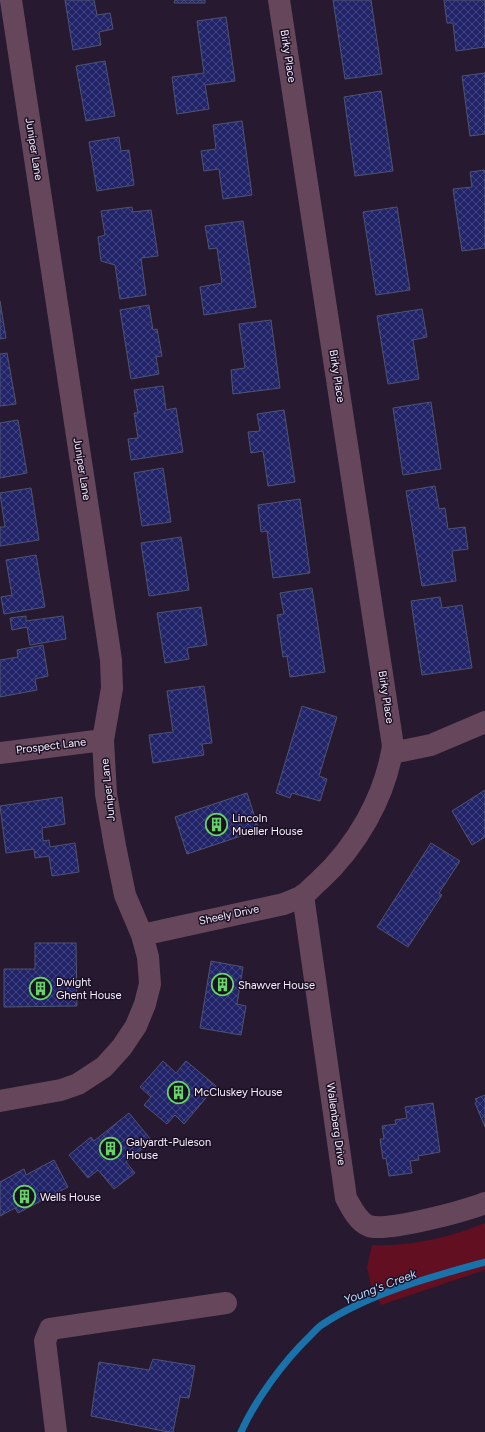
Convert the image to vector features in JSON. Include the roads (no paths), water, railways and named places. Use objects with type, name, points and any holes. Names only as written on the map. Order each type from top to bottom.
[{"type":"street","name":"Juniper Lane","points":[[11,0],[111,660],[112,688],[103,740],[106,794],[125,895],[142,935]]},
{"type":"street","name":"Birky Place","points":[[279,0],[393,746],[392,753]]},
{"type":"street","points":[[392,753],[431,745],[485,722]]},
{"type":"street","name":"Prospect Lane","points":[[0,753],[103,740]]},
{"type":"street","name":"Sheely Drive","points":[[142,935],[284,904],[303,895],[335,866],[358,835],[375,805],[392,753]]},
{"type":"street","name":"Wallenberg Drive","points":[[303,895],[346,1198],[354,1214],[368,1226],[384,1227],[436,1218],[485,1203]]},
{"type":"street","points":[[0,1101],[61,1090],[78,1084],[104,1067],[122,1047],[136,1026],[145,1004],[150,984],[148,957],[142,935]]},
{"type":"street","points":[[56,1432],[45,1341],[50,1329],[226,1303]]},
{"type":"waterway","name":"Young's Creek","points":[[241,1432],[254,1407],[271,1381],[290,1357],[321,1325],[361,1303],[401,1287],[485,1262]]},
{"type":"place","name":"Lincoln Mueller House","points":[[217,824]]},
{"type":"place","name":"Shawver House","points":[[223,985]]},
{"type":"place","name":"Dwight Ghent House","points":[[40,988]]},
{"type":"place","name":"McCluskey House","points":[[178,1092]]},
{"type":"place","name":"Galyardt-Puleson House","points":[[110,1148]]},
{"type":"place","name":"Wells House","points":[[24,1197]]}]
